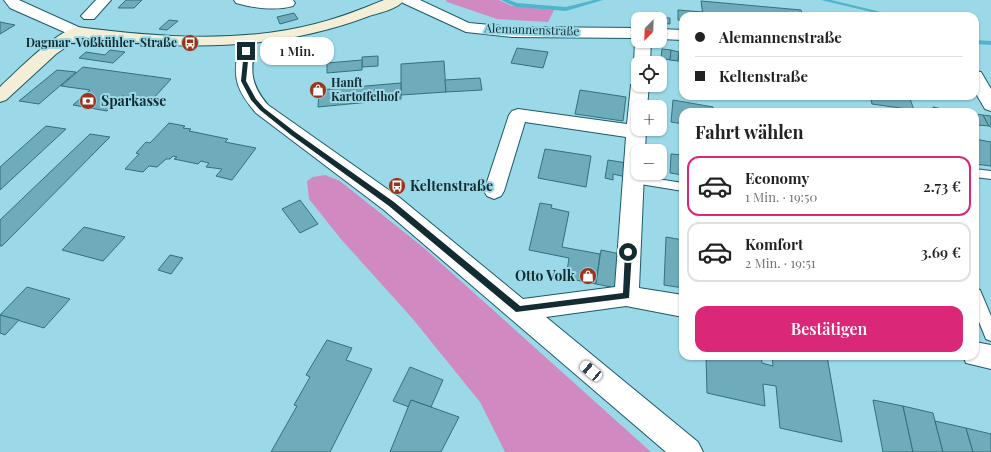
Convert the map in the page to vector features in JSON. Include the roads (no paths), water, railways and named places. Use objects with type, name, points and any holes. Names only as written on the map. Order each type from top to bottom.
[{"type":"street","points":[[11,0],[15,5],[77,32],[122,38],[190,43],[248,40],[314,29],[359,15],[397,0]]},
{"type":"street","points":[[89,16],[104,0]]},
{"type":"street","points":[[241,0],[266,4],[288,4]]},
{"type":"street","name":"Alemannenstraße","points":[[408,0],[466,27],[512,32],[631,33]]},
{"type":"street","points":[[2,92],[50,51],[77,32]]},
{"type":"street","points":[[667,34],[679,35]]},
{"type":"street","points":[[248,40],[244,61],[244,81],[254,100],[262,109],[392,204],[688,452]]},
{"type":"street","points":[[979,71],[991,73]]},
{"type":"street","points":[[979,83],[991,105]]},
{"type":"street","points":[[494,191],[518,115],[631,131]]},
{"type":"street","points":[[626,296],[632,180]]},
{"type":"street","points":[[518,310],[626,296],[679,305]]},
{"type":"street","points":[[979,355],[991,357]]},
{"type":"lane","points":[[979,174],[991,175]]},
{"type":"lane","points":[[638,180],[679,186]]},
{"type":"lane","points":[[979,304],[991,334]]},
{"type":"waterway","points":[[504,0],[516,5],[566,9],[600,0]]},
{"type":"waterway","points":[[824,0],[877,12]]},
{"type":"waterway","points":[[979,42],[991,43]]},
{"type":"place","name":"Dagmar-Voßkühler-Straße","points":[[190,43]]},
{"type":"place","name":"Hanft Kartoffelhof","points":[[318,90]]},
{"type":"place","name":"Sparkasse","points":[[88,101]]},
{"type":"place","name":"Keltenstraße","points":[[397,186]]},
{"type":"place","name":"Otto Volk","points":[[588,276]]}]
